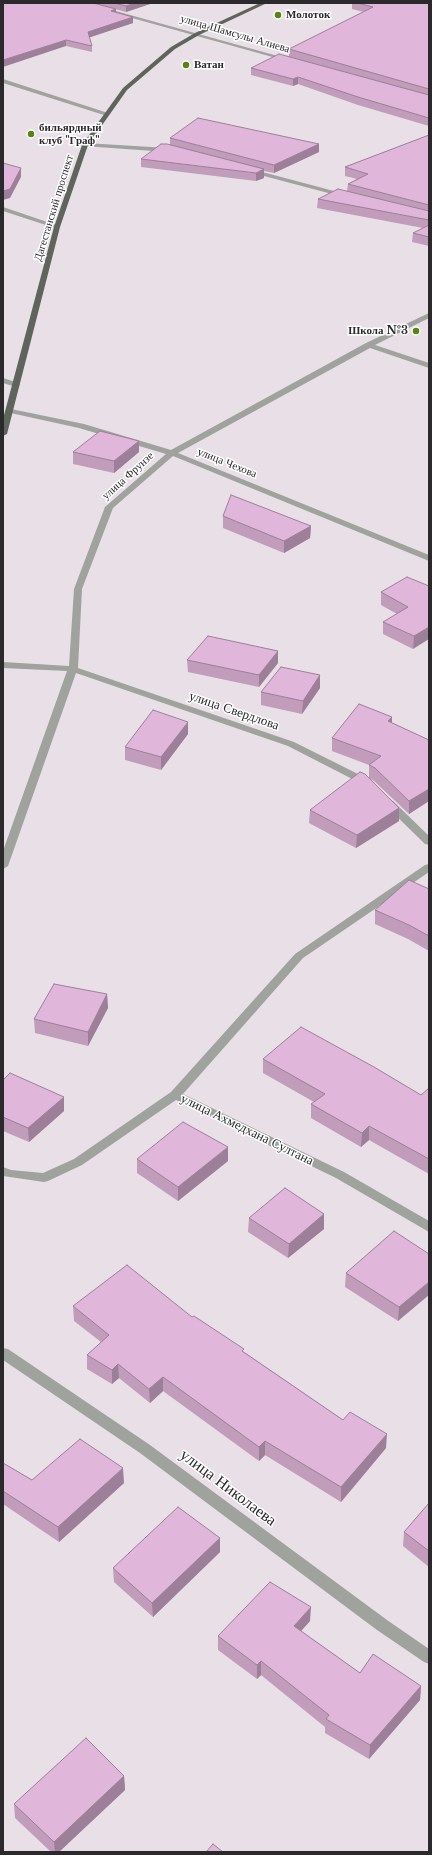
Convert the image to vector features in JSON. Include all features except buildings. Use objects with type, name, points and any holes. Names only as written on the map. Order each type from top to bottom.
[{"type":"highway","name":"Дагестанский проспект","points":[[3,434],[57,227],[85,144],[125,89],[147,69],[174,48],[197,34],[264,3]]},
{"type":"street","name":"улица Шамсулы Алиева","points":[[81,3],[294,61]]},
{"type":"street","points":[[3,81],[106,114]]},
{"type":"street","points":[[85,144],[141,147],[174,151]]},
{"type":"street","points":[[244,169],[352,197]]},
{"type":"street","points":[[3,209],[57,227]]},
{"type":"street","name":"улица Фрунзе","points":[[3,866],[73,668],[78,589],[109,507],[172,452],[369,345],[429,315]]},
{"type":"street","points":[[369,345],[429,366]]},
{"type":"street","points":[[3,380],[16,385]]},
{"type":"street","name":"улица Чехова","points":[[9,410],[81,426],[172,452],[429,558]]},
{"type":"street","name":"улица Свердлова","points":[[3,665],[73,668],[291,744],[369,784],[429,842]]},
{"type":"street","points":[[175,1095],[299,956],[429,867]]},
{"type":"street","name":"улица Ахмедхана Султана","points":[[3,1171],[9,1174],[44,1178],[78,1162],[175,1095],[340,1175],[429,1227]]},
{"type":"street","name":"улица Николаева","points":[[3,1353],[145,1449],[382,1625],[429,1657]]},
{"type":"place","name":"Молоток","points":[[278,15]]},
{"type":"place","name":"Ватан","points":[[186,65]]},
{"type":"place","name":"бильярдный клуб \"Граф\"","points":[[31,134]]},
{"type":"place","name":"Школа №3","points":[[416,331]]}]
